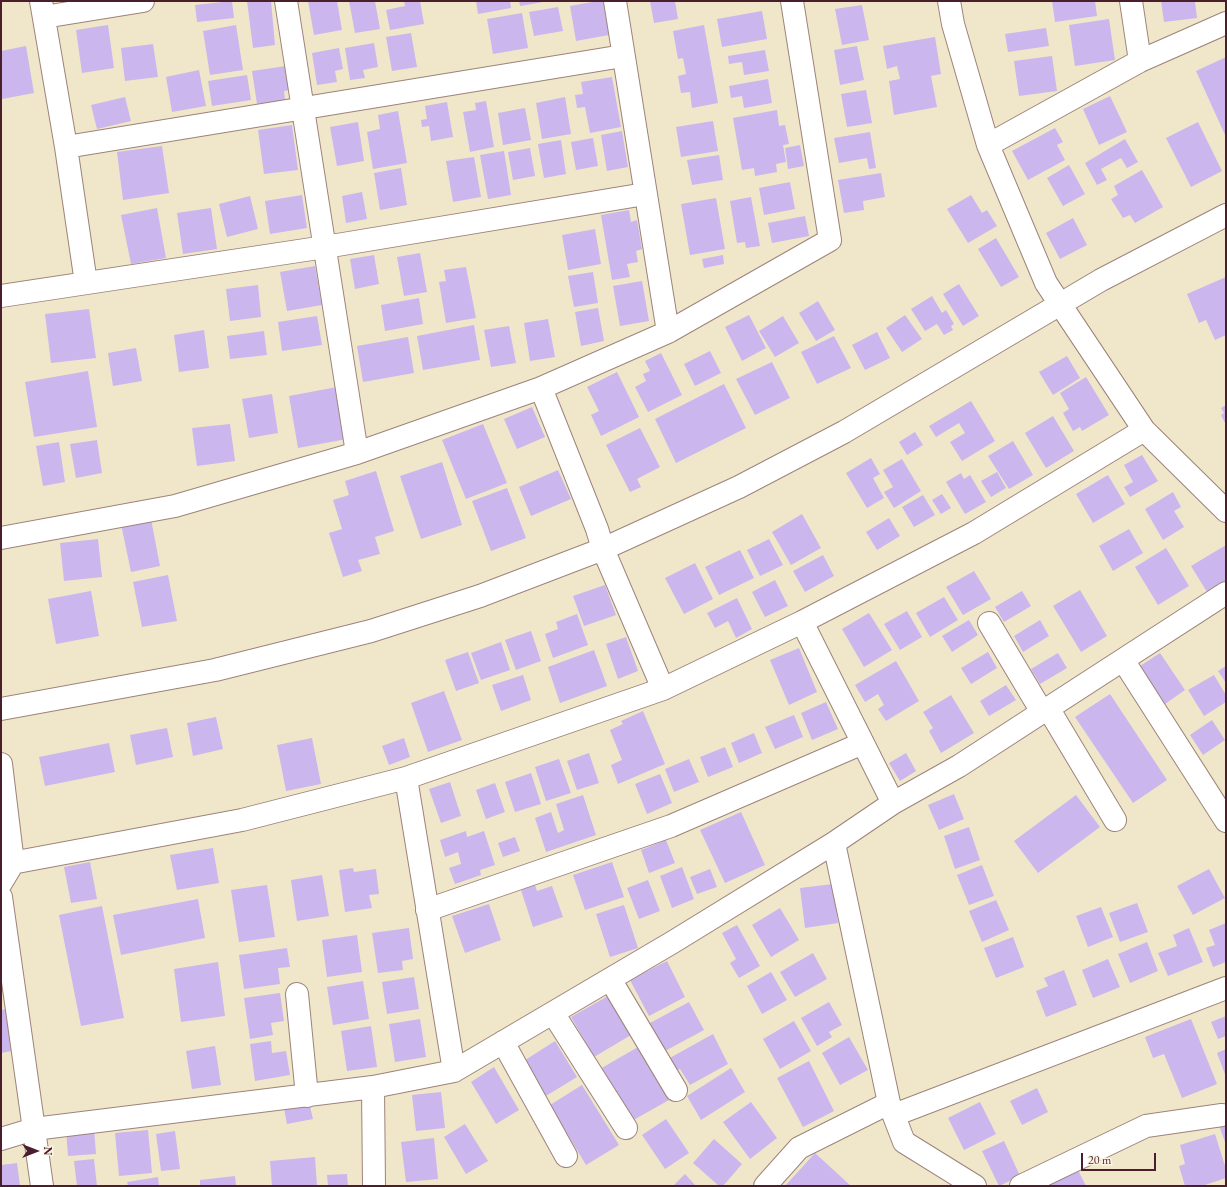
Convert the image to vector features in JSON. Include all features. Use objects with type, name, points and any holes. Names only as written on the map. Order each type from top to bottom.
[{"type":"street","points":[[86,283],[66,147],[43,9],[143,1]]},
{"type":"street","points":[[286,1],[357,453]]},
{"type":"street","points":[[615,1],[668,332]]},
{"type":"street","points":[[1,538],[175,506],[357,453],[541,388],[668,332],[830,240],[792,1]]},
{"type":"street","points":[[949,1],[953,24],[988,146],[1046,283],[1058,304],[1144,430],[1226,511]]},
{"type":"street","points":[[1131,1],[1140,61]]},
{"type":"street","points":[[988,146],[1140,61],[1226,23]]},
{"type":"street","points":[[66,147],[303,107],[623,56]]},
{"type":"street","points":[[1,296],[325,247],[646,194]]},
{"type":"street","points":[[1,708],[216,670],[371,630],[480,596],[603,549],[739,487],[844,432],[1058,304],[1226,215]]},
{"type":"street","points":[[541,388],[597,529],[603,549],[663,689]]},
{"type":"street","points":[[7,864],[242,820],[406,778],[663,689],[802,622],[974,533],[1144,430]]},
{"type":"street","points":[[1,1139],[34,1129],[373,1087],[454,1071],[610,979],[834,843],[893,803],[959,766],[1226,593]]},
{"type":"street","points":[[802,622],[893,803]]},
{"type":"street","points":[[989,623],[1115,820]]},
{"type":"street","points":[[1123,660],[1226,821]]},
{"type":"street","points":[[427,910],[671,826],[863,743]]},
{"type":"street","points":[[1,764],[7,864],[1,884]]},
{"type":"street","points":[[406,778],[454,1071]]},
{"type":"street","points":[[834,843],[891,1109],[904,1142],[975,1186]]},
{"type":"street","points":[[1,897],[3,930],[42,1186]]},
{"type":"street","points":[[610,979],[676,1090]]},
{"type":"street","points":[[765,1186],[799,1148],[891,1109],[1226,988]]},
{"type":"street","points":[[297,994],[307,1096]]},
{"type":"street","points":[[553,1013],[626,1128]]},
{"type":"street","points":[[503,1042],[566,1156]]},
{"type":"street","points":[[373,1087],[374,1186]]},
{"type":"street","points":[[1021,1186],[1146,1126],[1222,1115]]},
{"type":"building","points":[[232,1],[234,18],[197,22],[195,5]]},
{"type":"building","points":[[247,1],[271,1],[275,45],[253,48]]},
{"type":"building","points":[[308,1],[337,1],[342,30],[314,35]]},
{"type":"building","points":[[349,1],[375,1],[380,29],[355,33]]},
{"type":"building","points":[[404,1],[420,1],[424,24],[390,30],[386,10],[405,6]]},
{"type":"building","points":[[476,1],[510,1],[511,8],[478,14]]},
{"type":"building","points":[[519,1],[543,1],[543,2],[520,6]]},
{"type":"building","points":[[603,1],[609,35],[576,41],[570,6]]},
{"type":"building","points":[[650,1],[675,1],[678,19],[654,23]]},
{"type":"building","points":[[1052,1],[1095,1],[1097,16],[1055,22]]},
{"type":"building","points":[[1161,1],[1195,1],[1197,18],[1164,22]]},
{"type":"building","points":[[862,5],[869,40],[842,45],[835,9]]},
{"type":"building","points":[[558,7],[563,31],[534,36],[529,12]]},
{"type":"building","points":[[762,11],[767,39],[722,47],[717,19]]},
{"type":"building","points":[[522,13],[528,48],[493,54],[487,19]]},
{"type":"building","points":[[1109,19],[1115,60],[1075,66],[1069,25]]},
{"type":"building","points":[[108,25],[114,68],[82,73],[76,30]]},
{"type":"building","points":[[236,25],[243,70],[210,75],[203,31]]},
{"type":"building","points":[[704,25],[718,103],[692,108],[690,92],[681,93],[678,76],[686,74],[683,58],[678,59],[673,31]]},
{"type":"building","points":[[1046,28],[1049,46],[1008,52],[1005,34]]},
{"type":"building","points":[[411,33],[417,67],[392,71],[386,37]]},
{"type":"building","points":[[935,37],[941,74],[931,76],[937,107],[894,115],[889,81],[900,79],[897,66],[887,69],[883,46]]},
{"type":"building","points":[[374,43],[378,67],[363,70],[365,78],[350,80],[345,48]]},
{"type":"building","points":[[153,44],[158,77],[125,81],[121,48]]},
{"type":"building","points":[[26,46],[34,93],[2,99],[1,51]]},
{"type":"building","points":[[857,46],[864,80],[840,85],[834,50]]},
{"type":"building","points":[[339,48],[343,69],[335,71],[337,82],[317,85],[312,53]]},
{"type":"building","points":[[765,50],[769,71],[744,75],[742,62],[729,64],[728,56]]},
{"type":"building","points":[[1052,56],[1057,91],[1019,96],[1014,61]]},
{"type":"building","points":[[1226,57],[1226,137],[1196,71]]},
{"type":"building","points":[[286,66],[290,90],[284,91],[285,100],[257,104],[252,71]]},
{"type":"building","points":[[199,70],[206,106],[172,112],[166,77]]},
{"type":"building","points":[[247,75],[251,100],[212,106],[208,81]]},
{"type":"building","points":[[612,77],[621,127],[590,133],[585,107],[577,108],[575,95],[583,94],[581,82]]},
{"type":"building","points":[[768,79],[772,103],[744,108],[742,96],[731,98],[729,86]]},
{"type":"building","points":[[866,90],[872,123],[847,127],[841,94]]},
{"type":"building","points":[[1110,96],[1127,132],[1099,145],[1083,109]]},
{"type":"building","points":[[125,97],[131,121],[97,129],[91,105]]},
{"type":"building","points":[[565,97],[571,134],[542,139],[536,103]]},
{"type":"building","points":[[486,101],[494,147],[470,152],[463,112],[476,110],[475,103]]},
{"type":"building","points":[[447,102],[453,137],[431,141],[429,126],[422,127],[421,120],[427,119],[425,106]]},
{"type":"building","points":[[525,108],[531,140],[503,145],[498,113]]},
{"type":"building","points":[[777,110],[779,126],[785,125],[789,144],[783,145],[786,162],[776,164],[777,172],[755,176],[754,168],[742,170],[733,118]]},
{"type":"building","points":[[398,111],[407,163],[373,169],[367,132],[380,129],[378,115]]},
{"type":"building","points":[[713,121],[718,151],[681,157],[676,127]]},
{"type":"building","points":[[358,122],[364,161],[337,166],[330,127]]},
{"type":"building","points":[[1198,122],[1222,171],[1191,187],[1166,138]]},
{"type":"building","points":[[292,125],[298,170],[264,174],[258,130]]},
{"type":"building","points":[[1055,128],[1063,142],[1057,145],[1065,160],[1028,180],[1012,151]]},
{"type":"building","points":[[622,131],[628,167],[607,171],[601,135]]},
{"type":"building","points":[[870,132],[876,168],[869,169],[867,158],[839,163],[834,138]]},
{"type":"building","points":[[593,138],[598,166],[576,170],[571,142]]},
{"type":"building","points":[[1125,139],[1138,162],[1127,168],[1121,158],[1101,169],[1107,180],[1097,185],[1085,163]]},
{"type":"building","points":[[561,140],[566,174],[544,178],[538,144]]},
{"type":"building","points":[[800,145],[804,166],[788,169],[785,148]]},
{"type":"building","points":[[162,146],[169,193],[123,200],[117,152]]},
{"type":"building","points":[[530,148],[535,176],[513,180],[508,152]]},
{"type":"building","points":[[504,151],[511,195],[488,199],[480,155]]},
{"type":"building","points":[[719,155],[723,180],[692,185],[687,160]]},
{"type":"building","points":[[474,157],[481,197],[453,202],[446,161]]},
{"type":"building","points":[[1069,165],[1085,194],[1063,206],[1047,178]]},
{"type":"building","points":[[401,168],[407,205],[380,210],[374,173]]},
{"type":"building","points":[[1142,170],[1163,207],[1135,223],[1130,215],[1123,218],[1111,199],[1118,195],[1114,186]]},
{"type":"building","points":[[881,173],[885,197],[863,201],[864,210],[844,213],[838,180]]},
{"type":"building","points":[[790,182],[795,209],[764,215],[759,188]]},
{"type":"building","points":[[362,192],[367,219],[346,223],[342,196]]},
{"type":"building","points":[[302,195],[307,228],[270,234],[265,201]]},
{"type":"building","points":[[971,195],[982,213],[987,210],[997,226],[968,243],[947,209]]},
{"type":"building","points":[[250,196],[258,229],[227,237],[219,204]]},
{"type":"building","points":[[751,197],[760,246],[746,248],[745,242],[737,243],[730,201]]},
{"type":"building","points":[[716,198],[725,249],[690,255],[681,204]]},
{"type":"building","points":[[157,208],[166,258],[131,264],[121,215]]},
{"type":"building","points":[[211,208],[217,249],[183,254],[177,213]]},
{"type":"building","points":[[629,210],[631,222],[637,220],[642,249],[636,251],[638,262],[627,264],[630,277],[612,280],[601,215]]},
{"type":"building","points":[[805,216],[809,236],[772,243],[768,223]]},
{"type":"building","points":[[1073,218],[1087,245],[1060,259],[1046,233]]},
{"type":"building","points":[[595,229],[601,264],[568,270],[562,235]]},
{"type":"building","points":[[996,238],[1019,277],[1001,287],[978,249]]},
{"type":"building","points":[[420,253],[427,292],[404,296],[397,257]]},
{"type":"building","points":[[374,255],[379,284],[355,289],[350,259]]},
{"type":"building","points":[[723,255],[724,264],[704,268],[702,259]]},
{"type":"building","points":[[315,266],[322,305],[287,311],[280,272]]},
{"type":"building","points":[[466,267],[476,318],[446,323],[439,282],[446,281],[444,270]]},
{"type":"building","points":[[593,272],[598,303],[574,307],[568,276]]},
{"type":"building","points":[[1226,277],[1226,335],[1215,340],[1206,320],[1199,323],[1187,294]]},
{"type":"building","points":[[642,281],[649,321],[620,326],[613,286]]},
{"type":"building","points":[[959,284],[979,316],[963,326],[943,294]]},
{"type":"building","points":[[258,285],[261,317],[230,321],[226,289]]},
{"type":"building","points":[[932,296],[942,313],[946,310],[954,324],[951,326],[953,330],[944,335],[937,324],[925,331],[911,309]]},
{"type":"building","points":[[419,298],[423,324],[385,331],[381,305]]},
{"type":"building","points":[[818,301],[835,330],[816,341],[799,313]]},
{"type":"building","points":[[598,308],[604,341],[581,346],[575,312]]},
{"type":"building","points":[[89,309],[96,358],[51,363],[45,314]]},
{"type":"building","points":[[749,315],[766,348],[742,361],[725,327]]},
{"type":"building","points":[[905,315],[922,339],[902,352],[886,328]]},
{"type":"building","points":[[317,316],[322,345],[282,351],[278,322]]},
{"type":"building","points":[[783,316],[799,343],[775,357],[759,331]]},
{"type":"building","points":[[548,319],[555,357],[530,361],[524,323]]},
{"type":"building","points":[[474,325],[480,360],[423,370],[417,336]]},
{"type":"building","points":[[509,326],[516,363],[491,367],[484,330]]},
{"type":"building","points":[[204,330],[209,368],[179,372],[174,335]]},
{"type":"building","points":[[264,331],[267,355],[230,359],[227,336]]},
{"type":"building","points":[[877,332],[890,358],[865,370],[852,345]]},
{"type":"building","points":[[834,336],[851,368],[817,384],[801,352]]},
{"type":"building","points":[[408,337],[414,373],[363,382],[357,346]]},
{"type":"building","points":[[136,348],[142,381],[113,386],[108,353]]},
{"type":"building","points":[[710,351],[721,373],[695,386],[684,364]]},
{"type":"building","points":[[661,353],[682,395],[648,412],[635,387],[646,381],[643,374],[650,371],[645,361]]},
{"type":"building","points":[[1067,356],[1080,378],[1053,395],[1039,372]]},
{"type":"building","points":[[772,362],[790,398],[755,415],[736,379]]},
{"type":"building","points":[[88,371],[97,427],[34,437],[25,382]]},
{"type":"building","points":[[617,372],[639,417],[601,436],[591,415],[599,411],[587,387]]},
{"type":"building","points":[[1086,377],[1109,415],[1082,431],[1080,427],[1073,431],[1063,413],[1069,409],[1060,393]]},
{"type":"building","points":[[724,384],[746,428],[676,463],[655,419]]},
{"type":"building","points":[[337,387],[347,439],[298,448],[289,396]]},
{"type":"building","points":[[272,394],[278,433],[249,438],[242,399]]},
{"type":"building","points":[[971,401],[995,441],[962,461],[950,442],[965,433],[959,423],[936,437],[929,426]]},
{"type":"building","points":[[1226,405],[1226,425],[1221,415],[1224,413],[1221,408]]},
{"type":"building","points":[[532,407],[545,437],[517,449],[504,419]]},
{"type":"building","points":[[1053,416],[1074,451],[1046,468],[1025,433]]},
{"type":"building","points":[[230,424],[235,461],[197,466],[192,428]]},
{"type":"building","points":[[483,424],[507,483],[466,499],[442,440]]},
{"type":"building","points":[[640,428],[660,467],[637,479],[641,487],[630,492],[606,445]]},
{"type":"building","points":[[915,432],[923,445],[907,455],[899,442]]},
{"type":"building","points":[[97,440],[102,473],[76,478],[70,444]]},
{"type":"building","points":[[1013,441],[1033,475],[1009,489],[988,456]]},
{"type":"building","points":[[59,442],[65,482],[43,486],[36,446]]},
{"type":"building","points":[[1142,455],[1158,481],[1130,497],[1124,487],[1133,482],[1124,465]]},
{"type":"building","points":[[871,458],[880,474],[873,478],[884,498],[867,508],[846,473]]},
{"type":"building","points":[[902,459],[921,491],[894,508],[884,492],[893,487],[883,470]]},
{"type":"building","points":[[442,462],[462,525],[421,539],[400,476]]},
{"type":"building","points":[[558,470],[571,499],[531,516],[519,487]]},
{"type":"building","points":[[376,471],[394,531],[375,537],[380,554],[358,560],[362,571],[343,577],[329,533],[342,529],[333,500],[349,495],[345,481]]},
{"type":"building","points":[[997,472],[1006,488],[991,497],[981,481]]},
{"type":"building","points":[[961,473],[964,479],[970,475],[986,502],[965,514],[946,482]]},
{"type":"building","points":[[1108,475],[1125,504],[1093,523],[1076,494]]},
{"type":"building","points":[[507,488],[526,538],[491,551],[472,501]]},
{"type":"building","points":[[1173,492],[1181,507],[1174,511],[1184,527],[1163,540],[1145,509]]},
{"type":"building","points":[[942,494],[951,508],[941,514],[932,500]]},
{"type":"building","points":[[923,495],[935,515],[914,527],[902,507]]},
{"type":"building","points":[[802,514],[821,548],[791,565],[772,532]]},
{"type":"building","points":[[889,518],[900,536],[877,550],[866,532]]},
{"type":"building","points":[[151,519],[160,566],[131,572],[121,524]]},
{"type":"building","points":[[1129,529],[1143,553],[1113,571],[1099,546]]},
{"type":"building","points":[[98,539],[102,577],[64,581],[60,543]]},
{"type":"building","points":[[769,539],[783,565],[760,576],[747,550]]},
{"type":"building","points":[[1226,545],[1226,580],[1207,592],[1191,566]]},
{"type":"building","points":[[1166,548],[1189,586],[1158,605],[1135,567]]},
{"type":"building","points":[[740,550],[754,578],[719,595],[705,567]]},
{"type":"building","points":[[823,555],[834,576],[805,592],[793,571]]},
{"type":"building","points":[[695,563],[713,599],[684,614],[665,578]]},
{"type":"building","points":[[974,571],[991,599],[963,615],[946,587]]},
{"type":"building","points":[[168,575],[177,621],[142,627],[133,582]]},
{"type":"building","points":[[775,580],[788,606],[765,617],[752,592]]},
{"type":"building","points":[[605,585],[616,615],[584,626],[573,596]]},
{"type":"building","points":[[1080,590],[1107,636],[1081,652],[1053,606]]},
{"type":"building","points":[[91,591],[99,636],[56,644],[48,599]]},
{"type":"building","points":[[1022,591],[1031,606],[1004,622],[995,607]]},
{"type":"building","points":[[944,597],[958,620],[930,637],[916,613]]},
{"type":"building","points":[[737,598],[752,629],[736,638],[728,621],[715,628],[707,613]]},
{"type":"building","points":[[907,611],[922,637],[900,650],[884,624]]},
{"type":"building","points":[[869,613],[892,650],[864,667],[842,629]]},
{"type":"building","points":[[577,614],[588,645],[553,658],[545,634],[558,629],[556,622]]},
{"type":"building","points":[[969,620],[978,635],[952,652],[942,636]]},
{"type":"building","points":[[1040,620],[1049,636],[1023,652],[1014,636]]},
{"type":"building","points":[[531,631],[541,661],[516,670],[505,640]]},
{"type":"building","points":[[626,637],[638,671],[618,679],[606,644]]},
{"type":"building","points":[[501,642],[510,670],[481,680],[471,653]]},
{"type":"building","points":[[799,648],[817,692],[789,705],[770,660]]},
{"type":"building","points":[[594,650],[607,686],[560,703],[548,667]]},
{"type":"building","points":[[468,652],[479,683],[456,691],[445,660]]},
{"type":"building","points":[[988,652],[997,668],[971,684],[961,668]]},
{"type":"building","points":[[1058,653],[1067,668],[1040,684],[1031,669]]},
{"type":"building","points":[[1160,653],[1185,690],[1165,704],[1140,666]]},
{"type":"building","points":[[896,661],[919,701],[886,721],[878,709],[884,705],[878,694],[865,702],[855,685]]},
{"type":"building","points":[[1226,666],[1226,683],[1218,671]]},
{"type":"building","points":[[523,675],[531,700],[501,711],[492,685]]},
{"type":"building","points":[[1214,675],[1226,695],[1226,702],[1204,716],[1188,690]]},
{"type":"building","points":[[1006,685],[1016,700],[989,716],[980,701]]},
{"type":"building","points":[[444,691],[462,740],[428,752],[411,703]]},
{"type":"building","points":[[1110,694],[1167,780],[1133,803],[1075,717]]},
{"type":"building","points":[[951,695],[974,733],[941,753],[929,731],[933,728],[923,712]]},
{"type":"building","points":[[826,702],[838,729],[812,740],[801,713]]},
{"type":"building","points":[[643,711],[665,764],[618,784],[611,765],[622,760],[610,730],[623,724],[621,721]]},
{"type":"building","points":[[794,715],[803,737],[775,749],[765,727]]},
{"type":"building","points":[[216,717],[223,749],[193,756],[187,723]]},
{"type":"building","points":[[1212,720],[1225,740],[1203,755],[1190,735]]},
{"type":"building","points":[[167,728],[173,757],[136,765],[130,735]]},
{"type":"building","points":[[754,733],[762,753],[739,763],[731,743]]},
{"type":"building","points":[[312,738],[321,784],[286,791],[277,745]]},
{"type":"building","points":[[404,738],[410,757],[389,765],[382,746]]},
{"type":"building","points":[[109,743],[115,772],[45,786],[39,757]]},
{"type":"building","points":[[725,747],[733,767],[708,777],[700,757]]},
{"type":"building","points":[[589,753],[599,783],[577,790],[567,761]]},
{"type":"building","points":[[906,753],[916,771],[900,781],[889,763]]},
{"type":"building","points":[[559,759],[571,793],[546,801],[535,767]]},
{"type":"building","points":[[689,759],[699,782],[674,792],[665,769]]},
{"type":"building","points":[[531,773],[541,804],[515,812],[505,782]]},
{"type":"building","points":[[660,774],[672,803],[647,814],[635,784]]},
{"type":"building","points":[[450,782],[461,816],[441,823],[429,789]]},
{"type":"building","points":[[495,783],[505,812],[486,819],[476,790]]},
{"type":"building","points":[[954,794],[964,819],[939,830],[928,805]]},
{"type":"building","points":[[583,795],[596,835],[546,852],[535,818],[551,812],[558,833],[564,830],[556,804]]},
{"type":"building","points":[[1076,795],[1100,827],[1038,873],[1014,841]]},
{"type":"building","points":[[741,812],[765,865],[725,883],[700,830]]},
{"type":"building","points":[[969,827],[980,860],[955,869],[944,836]]},
{"type":"building","points":[[466,831],[467,837],[484,831],[495,865],[480,870],[481,875],[455,884],[449,868],[461,864],[458,852],[445,857],[440,840]]},
{"type":"building","points":[[515,837],[520,851],[503,857],[498,843]]},
{"type":"building","points":[[666,840],[675,863],[649,873],[641,850]]},
{"type":"building","points":[[213,848],[219,883],[177,890],[170,855]]},
{"type":"building","points":[[90,862],[97,899],[71,903],[64,867]]},
{"type":"building","points":[[612,862],[624,897],[585,910],[573,875]]},
{"type":"building","points":[[982,865],[994,896],[969,905],[957,875]]},
{"type":"building","points":[[682,867],[694,899],[672,908],[660,876]]},
{"type":"building","points":[[353,868],[354,872],[376,869],[379,894],[369,895],[372,908],[345,912],[339,870]]},
{"type":"building","points":[[710,869],[717,887],[697,894],[690,877]]},
{"type":"building","points":[[1209,869],[1225,898],[1193,915],[1177,886]]},
{"type":"building","points":[[322,875],[329,916],[297,921],[291,880]]},
{"type":"building","points":[[648,880],[660,911],[639,919],[627,888]]},
{"type":"building","points":[[833,884],[838,923],[805,928],[800,888]]},
{"type":"building","points":[[267,885],[275,937],[239,942],[231,890]]},
{"type":"building","points":[[535,885],[537,891],[552,886],[563,917],[533,927],[521,890]]},
{"type":"building","points":[[198,899],[205,938],[121,955],[113,915]]},
{"type":"building","points":[[996,900],[1009,930],[982,942],[969,911]]},
{"type":"building","points":[[1137,903],[1148,932],[1120,942],[1109,913]]},
{"type":"building","points":[[489,904],[501,940],[465,953],[452,916]]},
{"type":"building","points":[[624,905],[638,948],[610,957],[596,914]]},
{"type":"building","points":[[102,906],[124,1018],[81,1026],[59,915]]},
{"type":"building","points":[[1101,907],[1113,937],[1088,947],[1076,916]]},
{"type":"building","points":[[780,908],[799,940],[771,957],[752,925]]},
{"type":"building","points":[[1226,923],[1226,962],[1213,967],[1206,948],[1215,945],[1209,930]]},
{"type":"building","points":[[737,925],[760,966],[739,978],[730,963],[736,959],[722,933]]},
{"type":"building","points":[[409,928],[413,959],[402,961],[403,970],[378,973],[372,933]]},
{"type":"building","points":[[1189,928],[1203,962],[1168,976],[1158,953],[1177,946],[1173,935]]},
{"type":"building","points":[[357,935],[362,972],[327,977],[322,940]]},
{"type":"building","points":[[1013,937],[1024,967],[996,978],[984,948]]},
{"type":"building","points":[[1147,942],[1158,971],[1130,983],[1118,954]]},
{"type":"building","points":[[287,948],[290,967],[278,968],[280,984],[244,989],[239,955]]},
{"type":"building","points":[[813,953],[827,979],[795,997],[780,972]]},
{"type":"building","points":[[1108,959],[1120,987],[1093,998],[1082,970]]},
{"type":"building","points":[[667,961],[685,997],[649,1016],[630,980]]},
{"type":"building","points":[[218,962],[225,1016],[181,1022],[174,969]]},
{"type":"building","points":[[1064,970],[1077,1005],[1046,1017],[1036,991],[1048,986],[1044,978]]},
{"type":"building","points":[[771,972],[787,1000],[762,1014],[747,986]]},
{"type":"building","points":[[414,977],[419,1009],[387,1014],[382,982]]},
{"type":"building","points":[[363,981],[369,1019],[333,1025],[327,987]]},
{"type":"building","points":[[280,993],[284,1021],[271,1023],[273,1035],[250,1039],[244,998]]},
{"type":"building","points":[[608,996],[631,1035],[594,1057],[571,1017]]},
{"type":"building","points":[[689,1002],[704,1030],[665,1051],[650,1023]]},
{"type":"building","points":[[829,1002],[842,1025],[829,1032],[832,1037],[817,1046],[801,1018]]},
{"type":"building","points":[[7,1009],[12,1051],[1,1053],[1,1010]]},
{"type":"building","points":[[1226,1016],[1226,1036],[1218,1039],[1211,1022]]},
{"type":"building","points":[[420,1019],[426,1057],[395,1062],[389,1024]]},
{"type":"building","points":[[1191,1019],[1217,1084],[1182,1098],[1164,1054],[1153,1058],[1145,1037]]},
{"type":"building","points":[[794,1021],[811,1051],[780,1069],[763,1039]]},
{"type":"building","points":[[371,1026],[377,1067],[347,1071],[341,1031]]},
{"type":"building","points":[[713,1034],[728,1064],[690,1085],[680,1069],[675,1071],[668,1059]]},
{"type":"building","points":[[849,1037],[868,1070],[840,1085],[822,1053]]},
{"type":"building","points":[[271,1041],[272,1053],[286,1051],[290,1075],[255,1081],[250,1044]]},
{"type":"building","points":[[555,1041],[577,1077],[541,1099],[519,1064]]},
{"type":"building","points":[[215,1046],[221,1085],[192,1089],[186,1051]]},
{"type":"building","points":[[638,1047],[669,1100],[630,1122],[600,1069]]},
{"type":"building","points":[[1226,1049],[1226,1077],[1217,1053]]},
{"type":"building","points":[[809,1061],[834,1111],[803,1127],[777,1078]]},
{"type":"building","points":[[494,1067],[519,1110],[496,1124],[471,1082]]},
{"type":"building","points":[[731,1068],[745,1092],[701,1120],[687,1096]]},
{"type":"building","points":[[582,1085],[619,1145],[586,1165],[550,1105]]},
{"type":"building","points":[[1037,1088],[1048,1112],[1022,1125],[1010,1101]]},
{"type":"building","points":[[441,1092],[445,1128],[416,1131],[412,1095]]},
{"type":"building","points":[[308,1098],[313,1119],[287,1124],[283,1103]]},
{"type":"building","points":[[751,1102],[777,1138],[750,1159],[723,1122]]},
{"type":"building","points":[[980,1102],[996,1134],[964,1150],[948,1118]]},
{"type":"building","points":[[666,1119],[689,1153],[665,1169],[642,1135]]},
{"type":"building","points":[[1226,1123],[1226,1145],[1219,1125]]},
{"type":"building","points":[[465,1124],[488,1161],[466,1174],[444,1137]]},
{"type":"building","points":[[94,1129],[96,1154],[68,1156],[66,1130]]},
{"type":"building","points":[[148,1130],[152,1173],[119,1176],[115,1133]]},
{"type":"building","points":[[175,1131],[180,1169],[161,1171],[156,1134]]},
{"type":"building","points":[[1215,1134],[1226,1169],[1226,1178],[1202,1186],[1185,1186],[1179,1166],[1185,1164],[1180,1145]]},
{"type":"building","points":[[434,1138],[438,1179],[406,1182],[401,1142]]},
{"type":"building","points":[[714,1139],[742,1164],[723,1186],[719,1186],[693,1163]]},
{"type":"building","points":[[1004,1141],[1020,1176],[999,1186],[982,1151]]},
{"type":"building","points":[[815,1153],[851,1186],[785,1186]]},
{"type":"building","points":[[315,1157],[317,1186],[272,1186],[270,1161]]},
{"type":"building","points":[[94,1159],[97,1186],[77,1186],[74,1161]]},
{"type":"building","points":[[17,1163],[20,1186],[1,1186],[1,1165]]},
{"type":"building","points":[[1078,1170],[1086,1186],[1048,1186],[1047,1184]]},
{"type":"building","points":[[347,1174],[348,1186],[328,1186],[327,1175]]},
{"type":"building","points":[[685,1174],[696,1186],[673,1186]]},
{"type":"building","points":[[235,1176],[236,1186],[200,1186],[200,1180]]},
{"type":"building","points":[[158,1177],[159,1186],[128,1186],[127,1182]]}]
